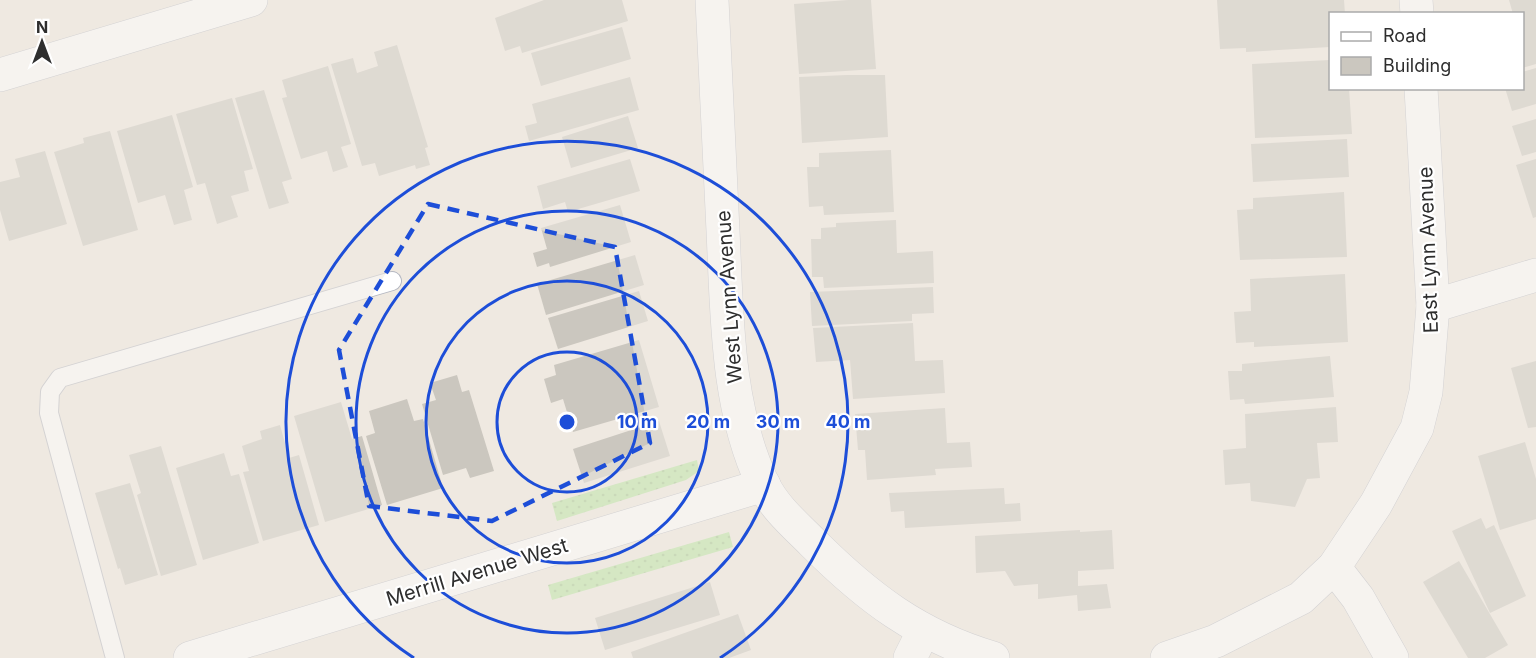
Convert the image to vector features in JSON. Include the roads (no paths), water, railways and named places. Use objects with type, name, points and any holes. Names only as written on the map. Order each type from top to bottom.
[{"type":"street","points":[[0,75],[251,0]]},
{"type":"street","name":"West Lynn Avenue","points":[[712,0],[726,279],[735,389],[747,443],[764,486],[782,512],[916,645],[993,658]]},
{"type":"street","name":"East Lynn Avenue","points":[[1167,658],[1216,641],[1301,598],[1334,567],[1376,504],[1417,428],[1426,392],[1433,306],[1421,90]]},
{"type":"street","points":[[1433,306],[1536,275]]},
{"type":"street","name":"Merrill Avenue West","points":[[190,658],[764,486]]},
{"type":"street","points":[[1334,567],[1358,598],[1392,658]]},
{"type":"lane","points":[[116,658],[49,413],[50,392],[60,378],[392,281]]}]
